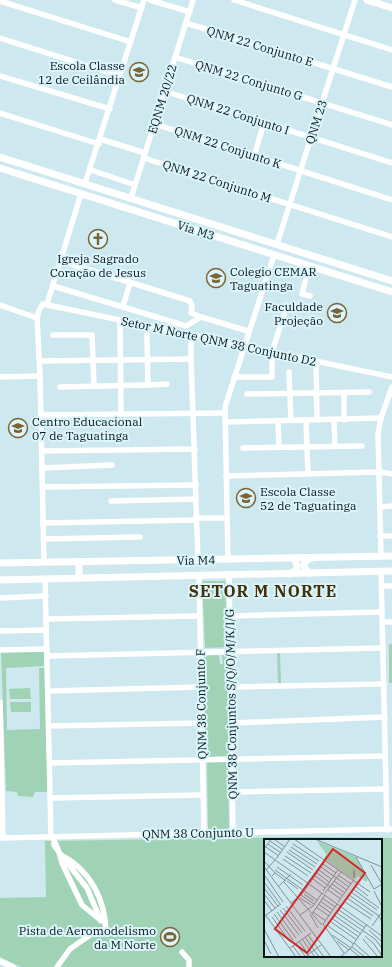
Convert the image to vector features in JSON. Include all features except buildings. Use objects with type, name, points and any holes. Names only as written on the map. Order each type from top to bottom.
[{"type":"main road","points":[[367,0],[392,8]]},
{"type":"main road","points":[[0,156],[76,181]]},
{"type":"main road","name":"Via M3","points":[[0,168],[392,292]]},
{"type":"main road","points":[[41,181],[38,177],[42,174],[85,183],[267,242]]},
{"type":"main road","points":[[140,212],[170,219],[174,216],[172,211]]},
{"type":"main road","points":[[230,241],[228,236],[232,233],[277,244],[392,281]]},
{"type":"main road","points":[[286,258],[320,266],[323,263],[321,258]]},
{"type":"main road","points":[[380,288],[378,285],[380,281],[392,284]]},
{"type":"main road","name":"Via M4","points":[[0,563],[79,563],[392,556]]},
{"type":"main road","points":[[290,574],[298,567],[298,564],[293,558]]},
{"type":"main road","points":[[309,573],[305,569],[304,564],[307,560],[312,558]]},
{"type":"main road","points":[[79,563],[79,578]]},
{"type":"main road","points":[[0,580],[392,571]]},
{"type":"street","points":[[115,0],[142,8]]},
{"type":"street","points":[[85,183],[91,170],[144,0]]},
{"type":"street","points":[[150,0],[190,12]]},
{"type":"street","name":"EQNM 20/22","points":[[131,198],[193,0]]},
{"type":"street","points":[[234,0],[392,50]]},
{"type":"street","name":"QNM 23","points":[[277,244],[355,0]]},
{"type":"street","points":[[0,1],[131,42]]},
{"type":"street","name":"QNM 22 Conjunto E","points":[[186,23],[392,87]]},
{"type":"street","points":[[0,38],[120,76]]},
{"type":"street","name":"QNM 22 Conjunto G","points":[[175,57],[392,125]]},
{"type":"street","points":[[0,76],[110,110]]},
{"type":"street","name":"QNM 22 Conjunto I","points":[[164,91],[392,163]]},
{"type":"street","name":"QNM 22 Conjunto M","points":[[0,113],[99,141],[290,205],[392,237]]},
{"type":"street","points":[[254,156],[264,123]]},
{"type":"street","name":"QNM 22 Conjunto K","points":[[155,124],[392,200]]},
{"type":"street","points":[[91,170],[135,185]]},
{"type":"street","points":[[44,562],[40,361],[37,318],[40,306],[47,304],[81,194]]},
{"type":"street","points":[[228,560],[224,422],[226,399],[274,255]]},
{"type":"street","points":[[61,261],[190,302],[192,305],[191,313],[186,326]]},
{"type":"street","points":[[309,266],[302,294],[310,296]]},
{"type":"street","points":[[123,306],[130,283]]},
{"type":"street","points":[[53,286],[186,326],[201,317]]},
{"type":"street","name":"Setor M Norte QNM 38 Conjunto D2","points":[[47,304],[392,377]]},
{"type":"street","points":[[0,305],[37,318]]},
{"type":"street","points":[[234,377],[272,377],[272,352],[287,305]]},
{"type":"street","points":[[191,313],[248,331]]},
{"type":"street","points":[[120,320],[121,414]]},
{"type":"street","points":[[53,335],[90,334],[93,337],[94,386]]},
{"type":"street","points":[[147,335],[148,385]]},
{"type":"street","points":[[191,335],[190,359],[194,413],[198,560]]},
{"type":"street","points":[[40,361],[147,358],[190,359]]},
{"type":"street","points":[[316,361],[317,420]]},
{"type":"street","points":[[289,372],[291,420]]},
{"type":"street","points":[[0,377],[40,376]]},
{"type":"street","points":[[60,387],[167,384]]},
{"type":"street","points":[[381,556],[378,434],[381,418],[392,387]]},
{"type":"street","points":[[247,394],[370,392]]},
{"type":"street","points":[[344,393],[344,420]]},
{"type":"street","points":[[41,416],[224,413]]},
{"type":"street","points":[[224,422],[381,418]]},
{"type":"street","points":[[306,420],[308,474]]},
{"type":"street","points":[[334,420],[335,446]]},
{"type":"street","points":[[278,421],[279,447]]},
{"type":"street","points":[[243,448],[362,446]]},
{"type":"street","points":[[42,451],[194,449]]},
{"type":"street","points":[[42,468],[112,465]]},
{"type":"street","points":[[226,476],[380,472],[392,474]]},
{"type":"street","points":[[43,487],[196,485]]},
{"type":"street","points":[[111,501],[196,499]]},
{"type":"street","points":[[380,506],[392,506]]},
{"type":"street","points":[[43,523],[227,518]]},
{"type":"street","points":[[380,536],[392,536]]},
{"type":"street","points":[[44,539],[140,537]]},
{"type":"street","points":[[381,572],[386,789],[390,830]]},
{"type":"street","name":"QNM 38 Conjunto F","points":[[199,575],[198,616],[204,833]]},
{"type":"street","name":"QNM 38 Conjuntos S/Q/O/M/K/I/G","points":[[229,575],[233,833]]},
{"type":"street","points":[[45,579],[51,837]]},
{"type":"street","points":[[382,586],[392,586]]},
{"type":"street","points":[[0,598],[46,596]]},
{"type":"street","points":[[229,616],[382,612]]},
{"type":"street","points":[[46,619],[198,616]]},
{"type":"street","points":[[383,622],[392,622]]},
{"type":"street","points":[[0,631],[46,630]]},
{"type":"street","points":[[47,656],[383,648]]},
{"type":"street","points":[[0,650],[46,649]]},
{"type":"street","points":[[231,687],[384,684]]},
{"type":"street","points":[[48,691],[201,688]]},
{"type":"street","points":[[0,702],[2,838]]},
{"type":"street","points":[[232,723],[385,718]]},
{"type":"street","points":[[49,726],[202,723]]},
{"type":"street","points":[[50,763],[385,756]]},
{"type":"street","points":[[233,792],[386,789]]},
{"type":"street","points":[[51,798],[202,794]]},
{"type":"street","name":"QNM 38 Conjunto U","points":[[2,838],[390,830]]},
{"type":"street","points":[[61,855],[67,875],[79,901],[100,918]]},
{"type":"street","points":[[61,855],[80,869],[94,887],[104,908],[106,931],[87,888],[61,855]]},
{"type":"street","points":[[57,967],[70,949],[93,933]]},
{"type":"street","points":[[182,952],[189,960],[189,967]]},
{"type":"street","points":[[0,961],[14,967]]},
{"type":"green space","points":[[202,581],[225,581],[227,647],[205,648]]},
{"type":"green space","points":[[389,644],[392,644],[392,683],[389,683]]},
{"type":"green space","points":[[45,651],[45,666],[6,668],[7,730],[40,729],[39,668],[45,668],[48,792],[35,792],[33,797],[18,796],[17,792],[6,791],[1,652]]},
{"type":"green space","points":[[277,653],[280,653],[281,683],[278,683]]},
{"type":"green space","points":[[219,655],[220,664],[223,664],[222,655],[228,655],[230,756],[204,757],[202,656]]},
{"type":"green space","points":[[30,688],[31,699],[10,699],[9,689]]},
{"type":"green space","points":[[10,702],[31,702],[31,712],[11,712]]},
{"type":"green space","points":[[207,762],[228,762],[229,831],[208,831]]},
{"type":"green space","points":[[299,837],[392,838],[392,967],[21,967],[0,957],[0,898],[46,897],[45,841]]},
{"type":"place","name":"Escola Classe 12 de Ceilândia","points":[[139,72]]},
{"type":"place","name":"Igreja Sagrado Coração de Jesus","points":[[98,239]]},
{"type":"place","name":"Colegio CEMAR Taguatinga","points":[[216,278]]},
{"type":"place","name":"Faculdade Projeção","points":[[337,313]]},
{"type":"place","name":"Centro Educacional 07 de Taguatinga","points":[[18,428]]},
{"type":"place","name":"Escola Classe 52 de Taguatinga","points":[[246,498]]},
{"type":"place","name":"Pista de Aeromodelismo da M Norte","points":[[170,937]]},
{"type":"district","name":"SETOR M NORTE","points":[[263,591]]}]
